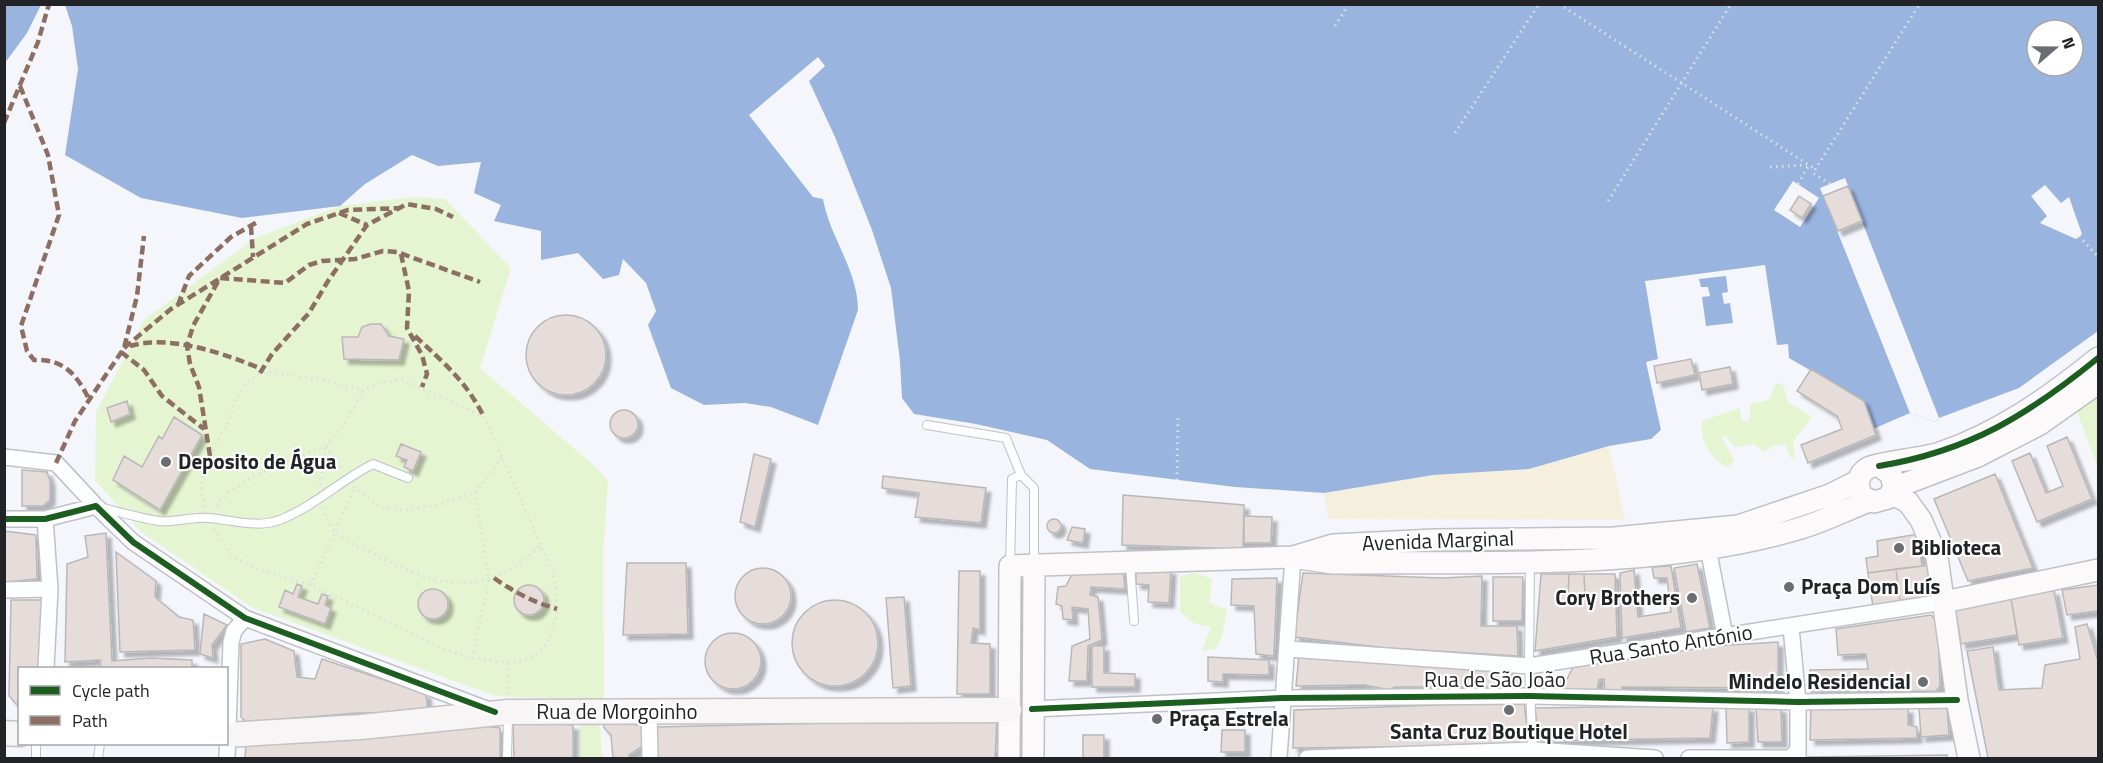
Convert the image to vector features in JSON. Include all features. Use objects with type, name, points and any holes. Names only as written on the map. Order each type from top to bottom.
[{"type":"main road","points":[[2098,358],[2065,385],[1987,435],[1920,459],[1866,469],[1858,481],[1861,496],[1869,501],[1884,501],[1893,491],[1978,456],[2040,424],[2098,383]]},
{"type":"main road","points":[[1879,466],[1891,474],[1893,491],[1908,502],[1921,520],[1937,557],[1957,700],[1969,759]]},
{"type":"main road","name":"Avenida Marginal","points":[[1293,557],[1333,545],[1434,540],[1614,538],[1738,526],[1830,495],[1858,481]]},
{"type":"main road","name":"Avenida Marginal","points":[[1010,566],[1293,557],[1333,563],[1530,561],[1634,557],[1708,548],[1802,528],[1869,501]]},
{"type":"main road","points":[[1010,566],[1021,709],[1033,759]]},
{"type":"main road","points":[[1008,759],[1021,709],[1034,566]]},
{"type":"main road","points":[[1944,602],[2098,570]]},
{"type":"main road","name":"Rua de Morgoinho","points":[[228,735],[361,727],[501,712],[649,713],[1021,709]]},
{"type":"street","points":[[4,457],[56,463],[133,542],[245,618],[501,712]]},
{"type":"street","points":[[4,519],[45,519],[96,506]]},
{"type":"street","points":[[45,519],[50,589],[46,667]]},
{"type":"street","points":[[1708,548],[1725,636]]},
{"type":"street","points":[[1279,759],[1293,557]]},
{"type":"street","points":[[4,590],[50,589]]},
{"type":"street","name":"Rua Santo António","points":[[1288,649],[1529,666],[1944,602]]},
{"type":"street","points":[[228,712],[231,642],[234,631],[245,618]]},
{"type":"street","points":[[1689,759],[1790,758],[1797,755],[1798,702],[1791,627]]},
{"type":"street","name":"Rua de São João","points":[[1021,709],[1283,698],[1530,696],[1798,702],[1957,700]]},
{"type":"street","points":[[649,713],[650,759]]},
{"type":"street","points":[[1307,759],[1533,754],[1655,759]]},
{"type":"lane","points":[[927,425],[1006,438],[1021,475],[1034,488],[1034,566]]},
{"type":"lane","points":[[96,506],[160,521],[208,518],[261,524],[280,520],[330,494],[356,473],[373,464],[408,477]]},
{"type":"lane","points":[[1010,566],[1012,479],[1021,475]]},
{"type":"lane","points":[[1530,561],[1529,666],[1533,754]]},
{"type":"lane","points":[[1130,562],[1134,621]]},
{"type":"lane","points":[[501,712],[507,759]]},
{"type":"path","points":[[1335,26],[1349,4]]},
{"type":"path","points":[[1455,133],[1539,4]]},
{"type":"path","points":[[1559,4],[1815,169]]},
{"type":"path","points":[[1608,201],[1731,4]]},
{"type":"path","points":[[1830,184],[1813,173],[1919,5]]},
{"type":"path","points":[[1770,167],[1809,165]]},
{"type":"path","points":[[1798,184],[1809,165]]},
{"type":"path","points":[[2079,236],[2098,257]]},
{"type":"path","points":[[208,518],[226,494],[254,476],[326,445],[344,425],[363,391],[379,383],[401,379],[484,417],[553,573],[557,614],[548,642],[538,654],[523,661],[508,663],[472,658],[422,638],[311,585],[257,569],[232,556],[219,539],[208,518],[201,490],[203,467],[229,421],[235,400],[247,382],[260,372],[284,373],[363,391]]},
{"type":"path","points":[[1177,480],[1178,417]]},
{"type":"path","points":[[311,585],[354,489]]},
{"type":"path","points":[[472,658],[489,580],[475,493]]},
{"type":"path","points":[[361,546],[421,577],[438,582],[470,584],[489,580],[531,555],[541,545]]},
{"type":"path","points":[[501,712],[508,663]]},
{"type":"green space","points":[[414,197],[445,199],[511,268],[480,368],[597,468],[608,481],[603,553],[604,700],[495,696],[253,608],[141,532],[95,480],[96,412],[144,320],[255,238],[340,206]]},
{"type":"green space","points":[[1775,384],[1783,385],[1788,402],[1812,417],[1793,442],[1795,459],[1791,458],[1785,444],[1773,446],[1764,452],[1754,444],[1735,447],[1725,435],[1722,438],[1734,460],[1728,467],[1722,464],[1711,454],[1704,442],[1702,421],[1740,408],[1741,419],[1747,422],[1750,418],[1750,404],[1769,400]]},
{"type":"green space","points":[[2098,393],[2098,468],[2076,409]]},
{"type":"green space","points":[[1195,573],[1212,579],[1209,603],[1227,610],[1222,636],[1216,649],[1202,651],[1211,627],[1193,623],[1180,612],[1180,576]]},
{"type":"green space","points":[[579,722],[600,724],[602,758],[579,758]]},
{"type":"sand","points":[[1609,446],[1625,520],[1328,519],[1324,493],[1433,475],[1529,469]]},
{"type":"water","points":[[5,4],[41,5],[27,33],[5,63]]},
{"type":"water","points":[[65,5],[2098,5],[2098,331],[2019,388],[1939,418],[1935,422],[1910,413],[1873,429],[1863,401],[1789,358],[1788,344],[1777,345],[1765,265],[1645,281],[1658,359],[1646,362],[1661,430],[1651,439],[1609,446],[1529,469],[1433,475],[1324,493],[1235,487],[1090,469],[1047,440],[976,424],[914,414],[902,398],[891,288],[872,230],[835,137],[809,81],[825,66],[818,57],[749,115],[813,197],[823,199],[831,227],[854,281],[858,310],[818,425],[771,407],[745,403],[704,405],[671,388],[648,325],[656,311],[646,283],[623,259],[619,275],[603,279],[578,253],[541,260],[541,231],[494,221],[501,205],[474,193],[481,162],[438,166],[412,155],[365,184],[340,206],[242,218],[141,198],[65,155],[78,69],[72,26]]},
{"type":"water","points":[[1726,276],[1728,292],[1722,293],[1724,304],[1730,303],[1733,323],[1706,326],[1702,297],[1710,296],[1708,287],[1701,287],[1699,279]]},
{"type":"pier","points":[[1845,178],[1939,418],[1935,422],[1910,413],[1820,188]]},
{"type":"pier","points":[[1793,181],[1819,198],[1800,227],[1774,210]]},
{"type":"pier","points":[[2045,185],[2061,203],[2069,197],[2082,234],[2076,239],[2040,223],[2047,216],[2031,196]]},
{"type":"building","points":[[1848,186],[1862,221],[1838,231],[1823,196]]},
{"type":"building","points":[[1799,196],[1811,204],[1802,218],[1790,210]]},
{"type":"building","points":[[566,315],[581,318],[594,327],[603,340],[606,355],[603,370],[594,383],[581,392],[566,395],[551,392],[538,383],[529,370],[526,355],[529,340],[538,327],[551,318]]},
{"type":"building","points":[[381,324],[389,336],[404,339],[399,360],[344,359],[342,337],[358,337],[362,327]]},
{"type":"building","points":[[1691,359],[1695,375],[1657,383],[1654,366]]},
{"type":"building","points":[[1730,367],[1733,384],[1702,390],[1699,373]]},
{"type":"building","points":[[1811,369],[1864,401],[1876,435],[1808,463],[1801,445],[1842,429],[1837,416],[1797,391]]},
{"type":"building","points":[[127,401],[130,414],[111,422],[107,408]]},
{"type":"building","points":[[624,410],[634,414],[638,424],[634,434],[624,438],[614,434],[610,424],[614,414]]},
{"type":"building","name":"Deposito de Água","points":[[174,417],[202,435],[160,510],[113,480],[124,456],[142,467],[159,436],[162,439]]},
{"type":"building","points":[[2067,437],[2092,499],[2037,522],[2012,461],[2030,453],[2046,493],[2063,486],[2047,446]]},
{"type":"building","points":[[401,444],[421,452],[413,471],[404,467],[407,460],[396,456]]},
{"type":"building","points":[[754,454],[771,459],[755,527],[740,522]]},
{"type":"building","points":[[22,470],[47,472],[50,481],[50,500],[43,506],[22,506]]},
{"type":"building","points":[[1995,474],[2033,568],[1968,581],[1934,499]]},
{"type":"building","points":[[883,476],[986,488],[981,523],[915,517],[919,493],[882,488]]},
{"type":"building","points":[[1123,495],[1244,505],[1243,549],[1122,545]]},
{"type":"building","points":[[1244,516],[1272,517],[1271,543],[1244,543]]},
{"type":"building","points":[[1051,519],[1057,519],[1061,526],[1057,533],[1051,533],[1047,529],[1047,523]]},
{"type":"building","points":[[1072,527],[1085,529],[1083,543],[1067,540]]},
{"type":"building","points":[[4,531],[36,535],[37,579],[4,582]]},
{"type":"building","points":[[106,533],[112,661],[151,658],[192,660],[192,667],[101,667],[100,660],[65,662],[67,564],[88,557],[85,536]]},
{"type":"building","name":"Biblioteca","points":[[1918,534],[1922,566],[1868,573],[1866,558],[1878,556],[1877,541]]},
{"type":"building","points":[[116,552],[156,581],[155,597],[179,617],[193,620],[195,650],[120,652]]},
{"type":"building","points":[[627,563],[686,563],[688,634],[623,635]]},
{"type":"building","name":"Cory Brothers","points":[[1697,564],[1710,628],[1686,632],[1674,568]]},
{"type":"building","points":[[1930,565],[1931,597],[1900,602],[1896,569]]},
{"type":"building","points":[[1671,566],[1681,628],[1622,638],[1620,573],[1634,570],[1638,617],[1671,612],[1667,578],[1654,578],[1652,567]]},
{"type":"building","points":[[763,568],[774,570],[783,576],[789,585],[791,596],[789,607],[783,616],[774,622],[763,624],[752,622],[743,616],[737,607],[735,596],[737,585],[743,576],[752,570]]},
{"type":"building","points":[[1136,568],[1171,570],[1169,603],[1148,602],[1149,585],[1136,584]]},
{"type":"building","points":[[1123,569],[1125,589],[1091,587],[1090,595],[1098,597],[1102,640],[1088,646],[1087,681],[1069,681],[1072,646],[1090,639],[1088,609],[1072,607],[1073,620],[1063,619],[1062,606],[1056,604],[1058,587],[1066,586],[1074,570]]},
{"type":"building","points":[[1896,569],[1900,602],[1873,607],[1868,573]]},
{"type":"building","points":[[959,571],[980,571],[980,630],[973,628],[971,643],[990,644],[990,694],[957,694]]},
{"type":"building","points":[[1303,573],[1442,578],[1482,576],[1481,626],[1517,626],[1518,656],[1387,648],[1294,637]]},
{"type":"building","points":[[1541,574],[1615,574],[1617,637],[1535,651]]},
{"type":"building","points":[[1569,574],[1584,574],[1585,596],[1568,597]]},
{"type":"building","points":[[1493,577],[1523,577],[1522,621],[1493,621]]},
{"type":"building","points":[[1277,578],[1274,656],[1256,654],[1254,606],[1231,605],[1232,579]]},
{"type":"building","points":[[297,584],[302,586],[298,597],[318,604],[322,594],[328,596],[325,605],[331,608],[325,624],[279,607],[285,590],[293,594]]},
{"type":"building","points":[[529,585],[540,589],[544,600],[540,611],[529,615],[518,611],[514,600],[518,589]]},
{"type":"building","points":[[2098,585],[2098,611],[2067,615],[2062,590]]},
{"type":"building","points":[[433,589],[439,590],[447,598],[447,610],[439,618],[433,619],[427,618],[419,610],[418,604],[419,598],[427,590]]},
{"type":"building","points":[[2054,590],[2063,638],[2019,645],[2011,598]]},
{"type":"building","points":[[904,597],[911,686],[893,688],[886,598]]},
{"type":"building","points":[[2011,598],[2017,635],[1961,644],[1955,607]]},
{"type":"building","points":[[11,600],[42,600],[39,667],[18,667],[18,706],[9,696]]},
{"type":"building","points":[[835,600],[859,607],[871,619],[878,643],[871,667],[859,679],[835,686],[811,679],[799,667],[792,643],[799,619],[811,607]]},
{"type":"building","points":[[204,614],[227,625],[212,645],[213,658],[200,654]]},
{"type":"building","points":[[1931,615],[1938,623],[1940,686],[1936,691],[1811,692],[1810,670],[1868,669],[1866,654],[1838,655],[1836,629]]},
{"type":"building","points":[[2087,624],[2098,661],[2098,758],[1988,758],[1967,651],[1993,647],[1999,690],[2042,688],[2045,665],[2080,659],[2075,627]]},
{"type":"building","points":[[733,633],[744,635],[753,641],[759,650],[761,661],[759,672],[753,681],[744,687],[733,689],[722,687],[713,681],[707,672],[705,661],[707,650],[713,641],[722,635]]},
{"type":"building","points":[[265,639],[294,651],[297,677],[315,679],[322,659],[426,694],[428,713],[358,713],[246,722],[241,717],[241,644]]},
{"type":"building","points":[[1778,642],[1778,688],[1622,687],[1623,693],[1605,692],[1604,679],[1599,680],[1597,691],[1535,690],[1535,679],[1567,679],[1573,667],[1715,646]]},
{"type":"building","points":[[1092,646],[1104,646],[1104,673],[1135,674],[1135,687],[1092,687]]},
{"type":"building","points":[[1299,655],[1513,671],[1509,687],[1395,687],[1389,690],[1365,685],[1296,686]]},
{"type":"building","points":[[1208,657],[1269,660],[1269,675],[1223,674],[1223,682],[1208,681]]},
{"type":"building","points":[[1524,702],[1529,745],[1293,748],[1294,710]]},
{"type":"building","points":[[1895,704],[1897,709],[1908,708],[1908,725],[1917,727],[1917,738],[1810,740],[1811,706]]},
{"type":"building","points":[[1947,706],[1949,735],[1921,737],[1919,708]]},
{"type":"building","points":[[1713,707],[1710,738],[1539,741],[1535,708]]},
{"type":"building","points":[[1749,707],[1749,742],[1727,743],[1726,708]]},
{"type":"building","points":[[1756,707],[1781,708],[1782,742],[1758,742]]},
{"type":"building","points":[[997,719],[995,758],[655,758],[656,727]]},
{"type":"building","points":[[513,721],[573,725],[573,758],[514,758]]},
{"type":"building","points":[[603,723],[643,725],[643,746],[629,755],[629,758],[613,758],[611,735],[604,728]]},
{"type":"building","points":[[476,725],[500,728],[500,758],[245,758],[246,745]]},
{"type":"building","points":[[1222,730],[1245,730],[1245,752],[1221,752]]},
{"type":"building","points":[[1083,735],[1104,735],[1104,758],[1083,758]]},
{"type":"building","points":[[1947,755],[1947,758],[1808,758],[1808,757]]},
{"type":"marked path","points":[[4,123],[38,42],[49,4]]},
{"type":"marked path","points":[[20,86],[48,155],[59,215],[21,326],[27,351],[34,360],[44,360],[61,365],[74,375],[89,399]]},
{"type":"marked path","points":[[260,373],[272,354],[309,313],[367,225],[407,204],[436,209],[453,217]]},
{"type":"marked path","points":[[124,348],[171,309],[307,224],[348,210],[399,208]]},
{"type":"marked path","points":[[339,213],[367,225]]},
{"type":"marked path","points":[[178,305],[189,276],[231,237],[259,221]]},
{"type":"marked path","points":[[251,226],[253,257]]},
{"type":"marked path","points":[[56,463],[75,421],[124,348],[137,296],[144,236]]},
{"type":"marked path","points":[[210,456],[199,387],[190,364],[187,346],[193,326],[220,278],[285,283],[309,265],[322,261],[355,259],[383,251],[397,252],[480,282]]},
{"type":"marked path","points":[[401,254],[409,291],[407,328],[422,355],[427,374],[422,387]]},
{"type":"marked path","points":[[415,336],[462,383],[484,417]]},
{"type":"marked path","points":[[130,346],[162,342],[180,344],[215,352],[262,369]]},
{"type":"marked path","points":[[121,352],[144,370],[162,396],[204,429]]},
{"type":"marked path","points":[[494,578],[524,596],[557,609]]},
{"type":"cycle path","points":[[1879,466],[1942,451],[1996,428],[2047,397],[2098,358]]},
{"type":"cycle path","points":[[4,519],[45,519],[96,506],[133,542],[245,618],[495,712]]},
{"type":"cycle path","points":[[1032,709],[1283,698],[1530,696],[1798,702],[1957,700]]},
{"type":"place","name":"Deposito de Água","points":[[166,462]]},
{"type":"place","name":"Biblioteca","points":[[1899,548]]},
{"type":"place","name":"Praça Dom Luís","points":[[1789,587]]},
{"type":"place","name":"Cory Brothers","points":[[1692,598]]},
{"type":"place","name":"Mindelo Residencial","points":[[1923,682]]},
{"type":"place","name":"Santa Cruz Boutique Hotel","points":[[1509,710]]},
{"type":"place","name":"Praça Estrela","points":[[1157,719]]}]
